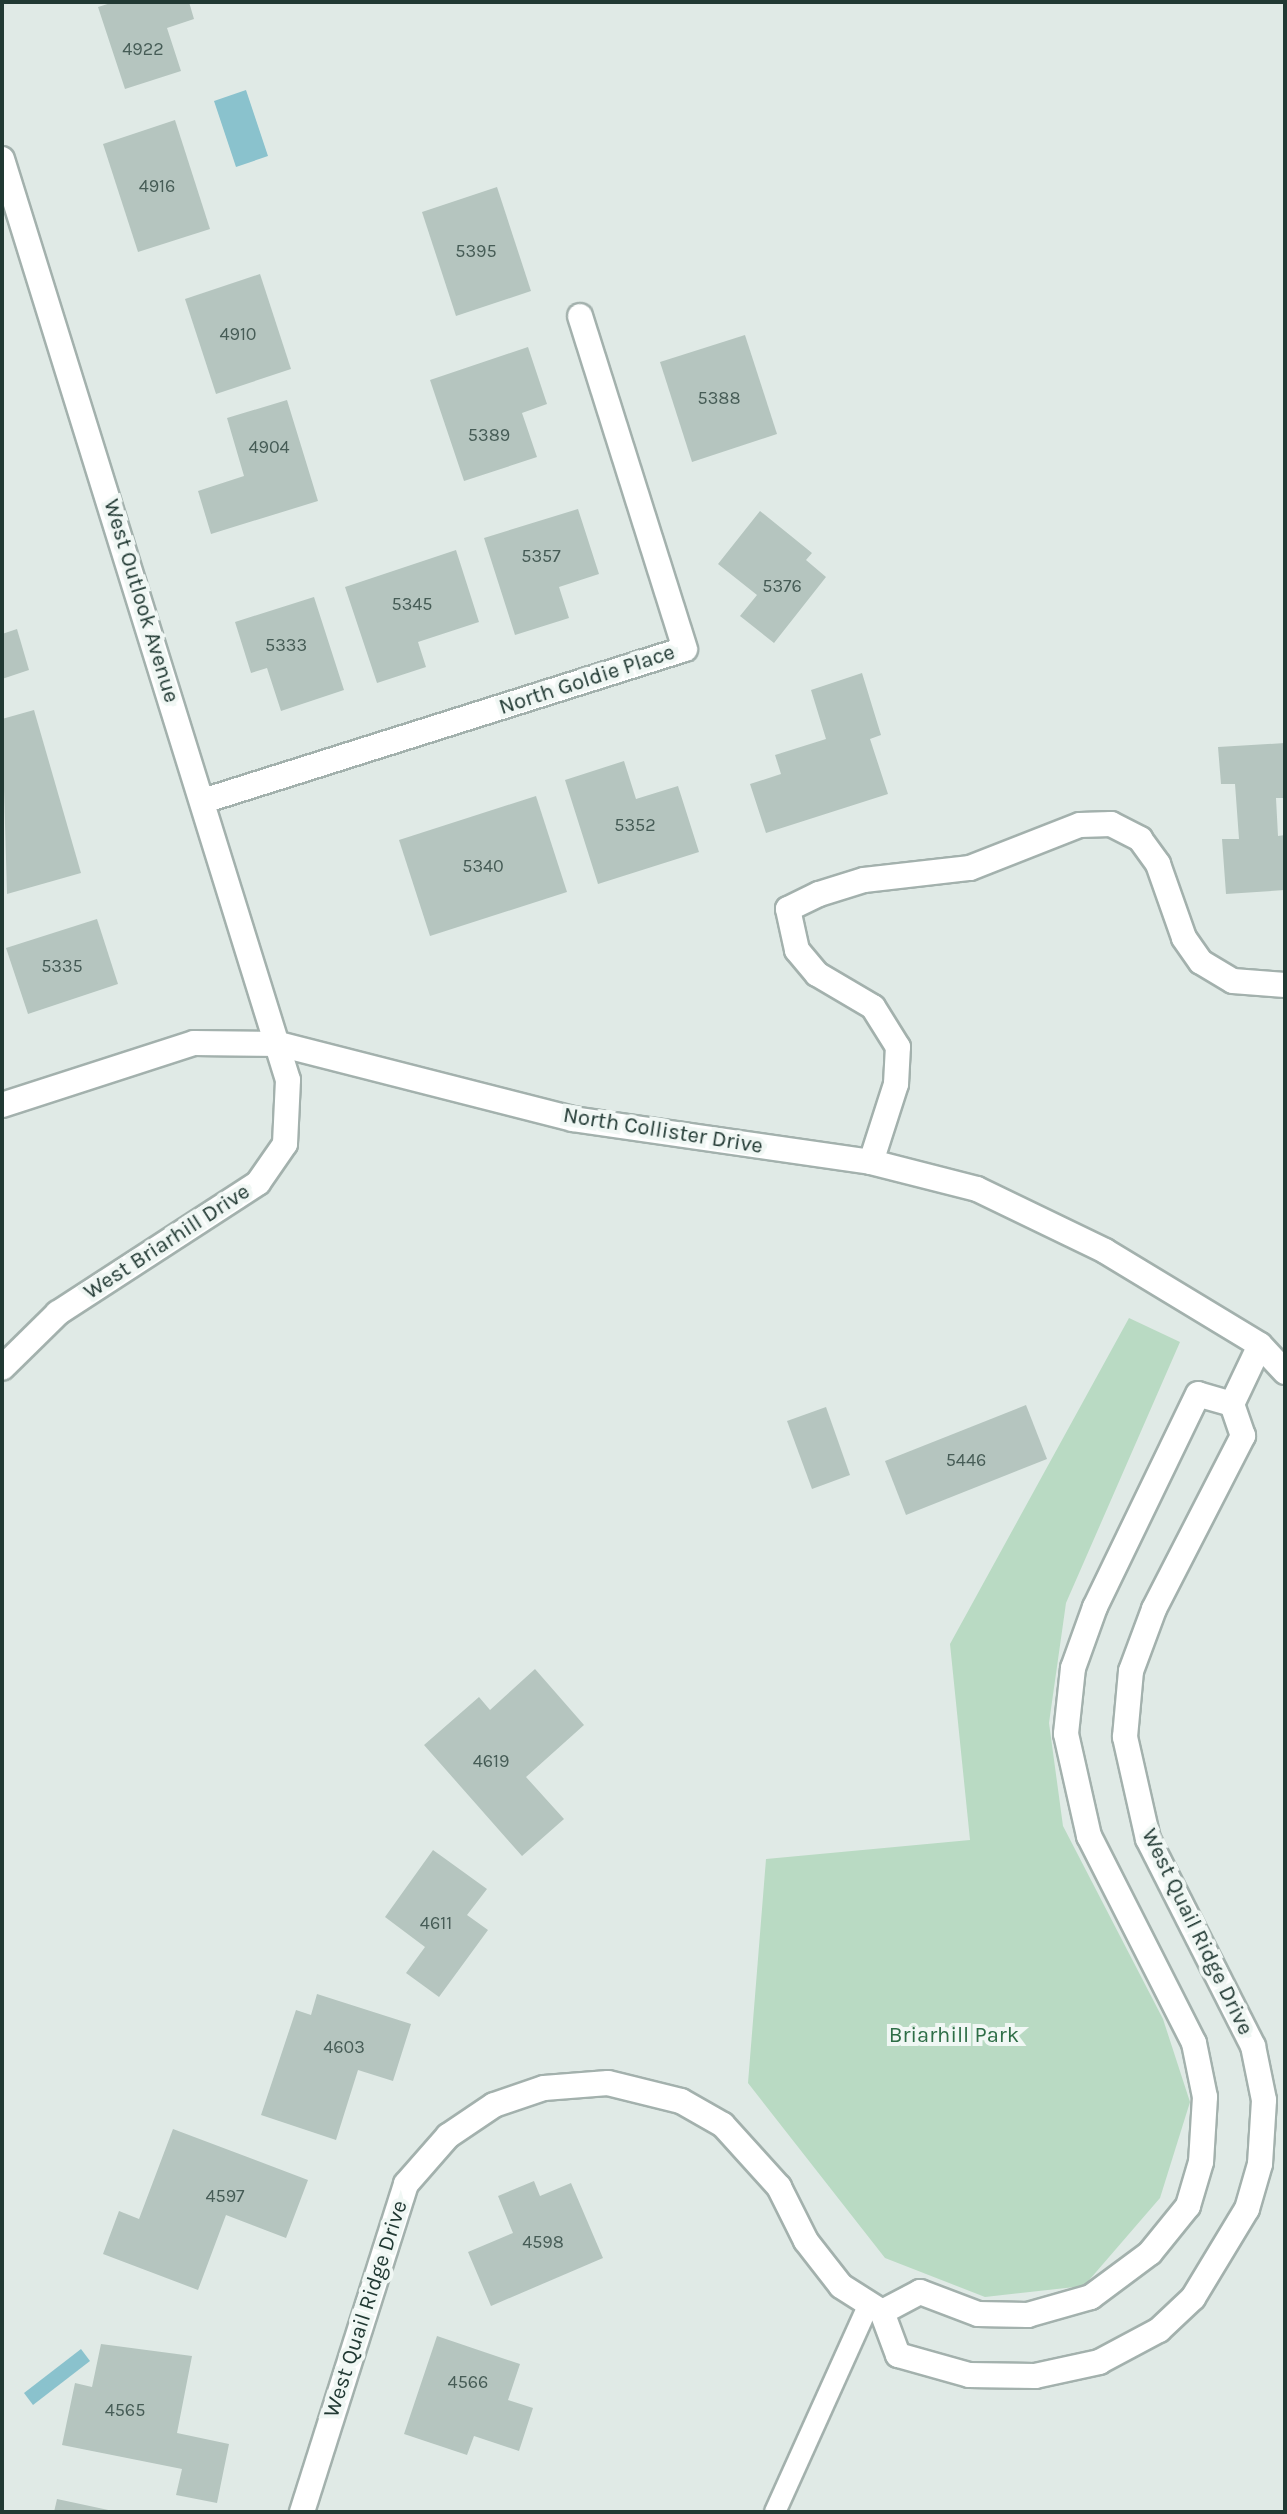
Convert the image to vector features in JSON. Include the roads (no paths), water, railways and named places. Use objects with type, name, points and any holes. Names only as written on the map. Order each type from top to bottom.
[{"type":"street","name":"West Outlook Avenue","points":[[2,159],[279,1044]]},
{"type":"street","name":"North Goldie Place","points":[[203,801],[685,649],[580,316]]},
{"type":"street","points":[[871,1162],[896,1084],[898,1047],[873,1007],[817,974],[797,950],[788,909],[819,894],[864,880],[970,868],[1080,825],[1111,824],[1140,839],[1158,864],[1184,938],[1201,962],[1233,981],[1285,985]]},
{"type":"street","name":"North Collister Drive","points":[[2,1105],[194,1043],[279,1044],[573,1119],[871,1162],[977,1189],[1171,1286],[1260,1345],[1285,1372]]},
{"type":"street","name":"West Briarhill Drive","points":[[2,1368],[58,1313],[258,1183],[285,1144],[288,1080],[279,1044]]},
{"type":"street","points":[[875,2308],[920,2292],[978,2314],[1028,2315],[1091,2297],[1150,2253],[1188,2206],[1201,2162],[1205,2097],[1194,2043],[1089,1836],[1066,1734],[1073,1668],[1095,1607],[1198,1394],[1232,1404],[1260,1345]]},
{"type":"street","name":"West Quail Ridge Drive","points":[[302,2512],[406,2184],[448,2136],[494,2105],[544,2088],[608,2083],[681,2101],[723,2125],[779,2187],[806,2241],[841,2286],[875,2308],[898,2355],[969,2375],[1035,2376],[1099,2362],[1159,2330],[1193,2298],[1247,2209],[1260,2164],[1264,2100],[1253,2046],[1148,1839],[1125,1737],[1131,1671],[1154,1609],[1243,1436],[1232,1404]]},
{"type":"lane","points":[[775,2512],[875,2308]]},
{"type":"water","points":[[246,90],[268,156],[236,167],[214,101]]},
{"type":"water","points":[[81,2349],[90,2361],[33,2405],[24,2393]]},
{"type":"park label","name":"Briarhill Park","points":[[954,2036]]}]
